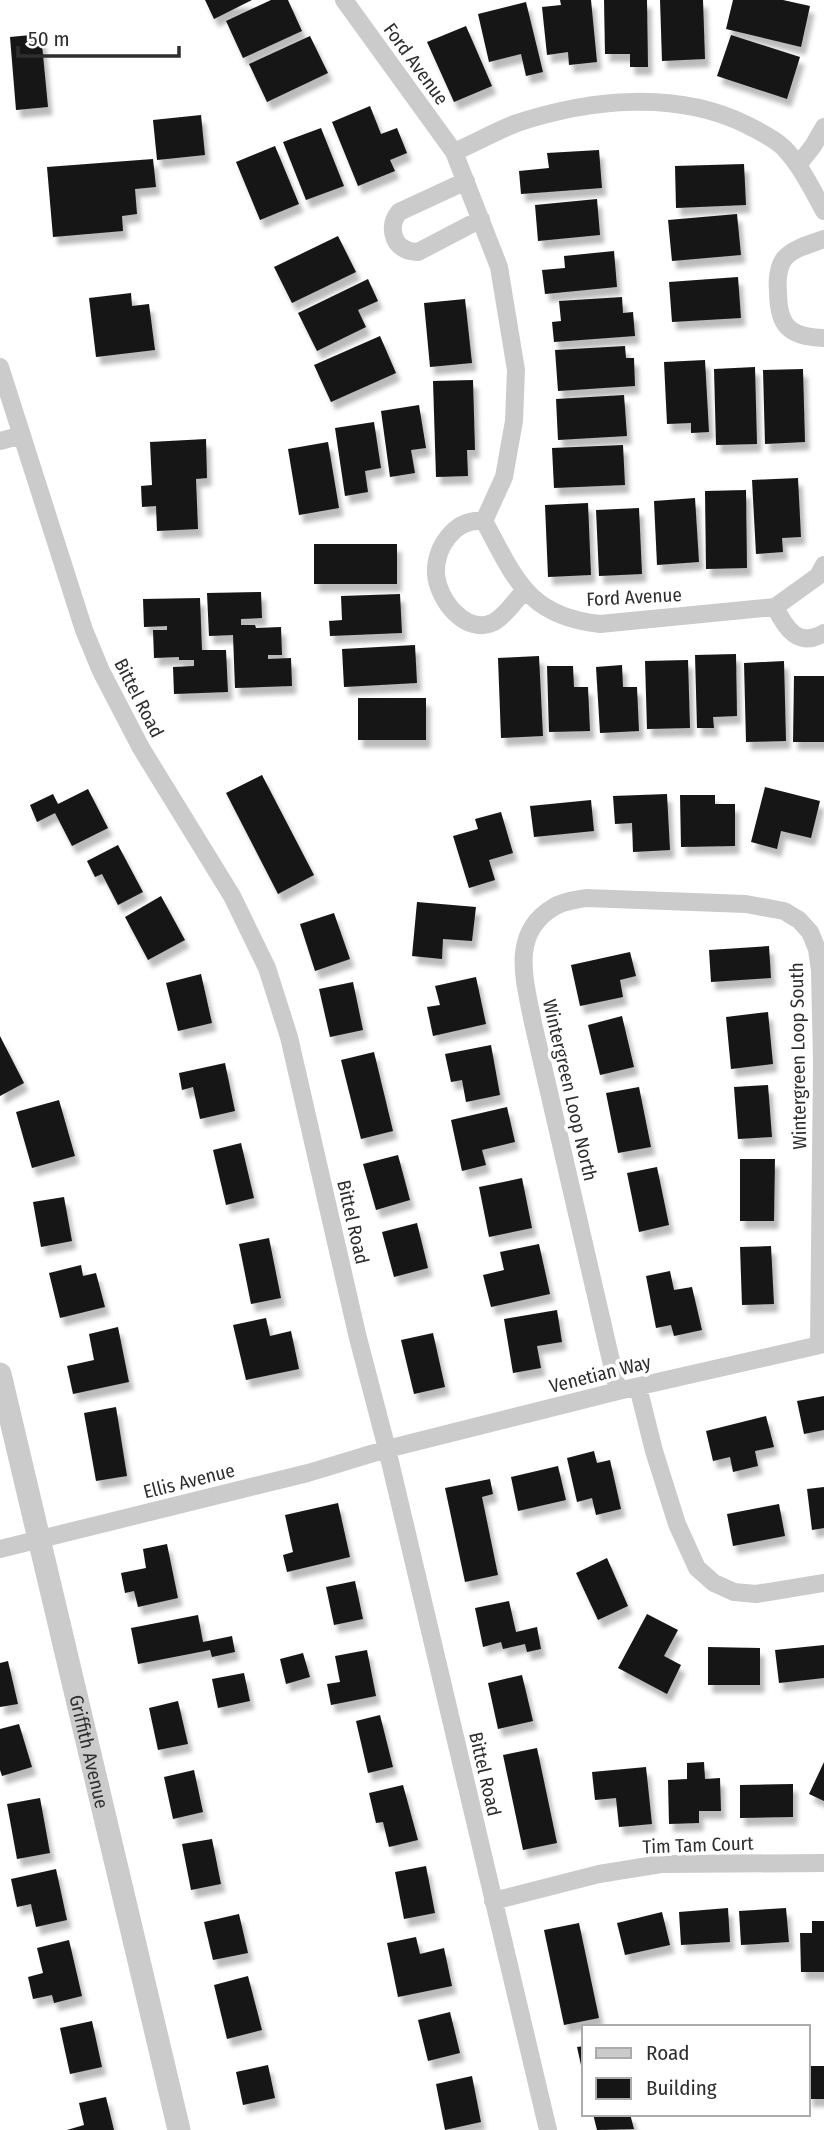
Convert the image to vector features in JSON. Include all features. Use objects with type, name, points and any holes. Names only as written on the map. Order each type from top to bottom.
[{"type":"street","name":"Ford Avenue","points":[[344,0],[454,152],[499,267],[516,370],[514,421],[504,477],[484,521],[524,591],[544,608],[579,622],[600,624],[775,607]]},
{"type":"street","points":[[454,152],[515,124],[562,111],[619,103],[674,103],[724,114],[782,146],[798,165],[824,211]]},
{"type":"street","points":[[798,165],[824,127]]},
{"type":"street","points":[[466,181],[399,212],[392,228],[395,239],[407,250],[418,252],[481,219]]},
{"type":"street","points":[[824,240],[793,251],[780,267],[777,286],[780,318],[784,324],[802,336],[824,338]]},
{"type":"street","name":"Bittel Road","points":[[0,367],[84,630],[101,671],[141,748],[232,897],[267,968],[289,1037],[357,1335],[387,1449],[548,2130]]},
{"type":"street","points":[[0,441],[22,435]]},
{"type":"street","points":[[484,521],[466,523],[454,530],[444,542],[436,573],[444,596],[462,620],[473,625],[485,625],[496,621],[524,591]]},
{"type":"street","points":[[822,575],[775,607],[782,621],[795,635],[811,638],[824,633]]},
{"type":"street","name":"Wintergreen Loop North","points":[[618,1391],[533,1023],[523,968],[524,946],[538,919],[564,903],[586,898],[655,900]]},
{"type":"street","name":"Wintergreen Loop South","points":[[655,900],[746,904],[784,911],[799,920],[810,932],[817,949],[822,1062],[821,1344]]},
{"type":"street","name":"Venetian Way","points":[[387,1449],[821,1344]]},
{"type":"street","name":"Griffith Avenue","points":[[0,1374],[178,2130]]},
{"type":"street","points":[[638,1387],[654,1451],[677,1524],[698,1568],[714,1583],[734,1592],[756,1594],[824,1583]]},
{"type":"street","name":"Ellis Avenue","points":[[0,1549],[308,1473],[387,1449]]},
{"type":"street","name":"Tim Tam Court","points":[[494,1901],[599,1874],[661,1864],[824,1863]]},
{"type":"building","points":[[205,0],[252,0],[214,19]]},
{"type":"building","points":[[271,0],[288,0],[302,31],[243,58],[226,21]]},
{"type":"building","points":[[560,0],[591,0],[597,62],[569,65],[568,52],[547,55],[542,7],[561,5]]},
{"type":"building","points":[[604,0],[647,0],[648,67],[630,67],[630,54],[605,54]]},
{"type":"building","points":[[660,0],[703,0],[705,59],[662,61]]},
{"type":"building","points":[[733,0],[783,0],[810,6],[801,47],[726,29]]},
{"type":"building","points":[[526,2],[543,72],[526,76],[521,54],[489,62],[478,14]]},
{"type":"building","points":[[466,26],[492,86],[454,102],[427,42]]},
{"type":"building","points":[[41,34],[48,107],[16,110],[10,37]]},
{"type":"building","points":[[731,35],[800,57],[787,99],[717,76]]},
{"type":"building","points":[[310,36],[328,73],[267,102],[249,64]]},
{"type":"building","points":[[370,106],[381,134],[397,128],[407,153],[390,160],[395,171],[358,186],[332,122]]},
{"type":"building","points":[[201,115],[205,155],[157,160],[153,120]]},
{"type":"building","points":[[321,128],[344,186],[306,200],[283,142]]},
{"type":"building","points":[[275,146],[299,204],[260,220],[236,162]]},
{"type":"building","points":[[599,150],[602,188],[521,194],[519,171],[549,168],[547,153]]},
{"type":"building","points":[[153,159],[156,187],[135,189],[137,214],[122,216],[123,231],[53,237],[47,167]]},
{"type":"building","points":[[744,164],[746,205],[676,208],[675,166]]},
{"type":"building","points":[[597,199],[600,235],[538,241],[535,205]]},
{"type":"building","points":[[737,214],[741,255],[672,261],[668,220]]},
{"type":"building","points":[[338,236],[356,272],[292,303],[274,267]]},
{"type":"building","points":[[614,251],[617,287],[545,294],[542,270],[565,268],[564,256]]},
{"type":"building","points":[[738,277],[741,318],[672,322],[669,282]]},
{"type":"building","points":[[368,279],[378,301],[358,310],[366,327],[317,351],[298,313]]},
{"type":"building","points":[[131,293],[132,306],[149,304],[155,350],[96,357],[89,298]]},
{"type":"building","points":[[622,297],[623,313],[633,312],[635,336],[554,342],[552,322],[561,321],[559,301]]},
{"type":"building","points":[[465,299],[472,363],[430,367],[424,303]]},
{"type":"building","points":[[380,336],[396,373],[331,402],[314,365]]},
{"type":"building","points":[[625,346],[626,358],[634,358],[635,386],[558,391],[555,350]]},
{"type":"building","points":[[705,360],[709,432],[691,433],[691,423],[667,424],[664,362]]},
{"type":"building","points":[[755,367],[757,444],[716,445],[714,369]]},
{"type":"building","points":[[803,369],[805,442],[765,444],[763,370]]},
{"type":"building","points":[[473,380],[475,450],[467,450],[468,476],[436,477],[433,381]]},
{"type":"building","points":[[624,395],[627,436],[558,440],[556,399]]},
{"type":"building","points":[[419,405],[426,448],[411,450],[415,473],[390,477],[381,411]]},
{"type":"building","points":[[374,422],[381,468],[365,471],[368,492],[345,496],[335,428]]},
{"type":"building","points":[[206,439],[207,478],[196,479],[198,529],[157,531],[156,506],[142,507],[141,486],[152,485],[150,442]]},
{"type":"building","points":[[328,442],[339,508],[299,515],[288,449]]},
{"type":"building","points":[[623,445],[625,485],[554,488],[552,448]]},
{"type":"building","points":[[798,478],[801,537],[782,538],[783,552],[756,554],[752,480]]},
{"type":"building","points":[[746,490],[747,568],[706,569],[705,491]]},
{"type":"building","points":[[695,498],[699,562],[657,565],[654,501]]},
{"type":"building","points":[[588,503],[591,575],[548,577],[545,505]]},
{"type":"building","points":[[639,508],[642,574],[599,576],[596,510]]},
{"type":"building","points":[[314,544],[397,544],[397,584],[314,584]]},
{"type":"building","points":[[261,592],[262,618],[241,619],[241,625],[255,625],[256,628],[281,627],[282,655],[268,655],[268,659],[291,658],[292,686],[235,688],[233,635],[209,636],[207,593]]},
{"type":"building","points":[[400,594],[402,633],[330,636],[329,621],[342,620],[341,596]]},
{"type":"building","points":[[200,598],[202,650],[226,650],[228,692],[174,694],[173,667],[194,666],[194,660],[179,660],[179,657],[154,658],[153,630],[167,630],[167,626],[144,627],[143,599]]},
{"type":"building","points":[[415,645],[417,683],[344,687],[342,649]]},
{"type":"building","points":[[736,654],[737,716],[713,717],[714,728],[697,728],[695,655]]},
{"type":"building","points":[[539,656],[543,736],[501,738],[498,658]]},
{"type":"building","points":[[688,660],[690,728],[647,729],[645,661]]},
{"type":"building","points":[[784,661],[786,741],[746,742],[744,663]]},
{"type":"building","points":[[622,665],[623,687],[637,687],[639,731],[600,733],[596,667]]},
{"type":"building","points":[[547,666],[573,666],[574,687],[588,687],[590,731],[549,732]]},
{"type":"building","points":[[794,676],[824,676],[824,742],[793,742]]},
{"type":"building","points":[[358,698],[426,698],[426,740],[358,740]]},
{"type":"building","points":[[262,775],[314,875],[278,894],[226,793]]},
{"type":"building","points":[[765,787],[820,801],[811,838],[781,831],[777,849],[751,842]]},
{"type":"building","points":[[88,789],[108,828],[72,846],[55,813],[37,822],[30,805],[53,794],[58,804]]},
{"type":"building","points":[[667,794],[670,850],[633,852],[632,823],[615,824],[613,796]]},
{"type":"building","points":[[680,795],[715,795],[715,804],[735,804],[735,846],[681,847]]},
{"type":"building","points":[[591,800],[594,831],[534,837],[530,806]]},
{"type":"building","points":[[501,812],[513,853],[489,860],[495,880],[469,888],[453,836],[478,829],[475,819]]},
{"type":"building","points":[[118,845],[143,892],[118,905],[102,874],[95,877],[87,861]]},
{"type":"building","points":[[161,896],[185,940],[148,960],[125,917]]},
{"type":"building","points":[[417,902],[476,907],[472,941],[443,939],[442,959],[412,956]]},
{"type":"building","points":[[334,913],[350,959],[315,971],[300,924]]},
{"type":"building","points":[[769,946],[771,978],[711,982],[709,950]]},
{"type":"building","points":[[630,952],[636,976],[620,980],[623,997],[580,1006],[571,965]]},
{"type":"building","points":[[201,974],[212,1023],[178,1031],[166,983]]},
{"type":"building","points":[[476,977],[486,1024],[433,1036],[427,1007],[440,1005],[435,986]]},
{"type":"building","points":[[353,982],[363,1030],[330,1037],[319,989]]},
{"type":"building","points":[[768,1012],[773,1064],[731,1069],[726,1017]]},
{"type":"building","points":[[622,1016],[634,1067],[600,1075],[588,1025]]},
{"type":"building","points":[[0,1036],[24,1083],[0,1096]]},
{"type":"building","points":[[491,1045],[500,1095],[466,1102],[462,1080],[451,1082],[445,1054]]},
{"type":"building","points":[[374,1052],[393,1131],[361,1139],[341,1060]]},
{"type":"building","points":[[225,1063],[235,1111],[200,1119],[193,1087],[182,1090],[179,1073]]},
{"type":"building","points":[[768,1085],[772,1137],[738,1139],[734,1087]]},
{"type":"building","points":[[639,1087],[651,1147],[618,1153],[606,1093]]},
{"type":"building","points":[[59,1100],[75,1156],[32,1168],[16,1112]]},
{"type":"building","points":[[507,1107],[515,1142],[482,1150],[486,1165],[462,1171],[451,1120]]},
{"type":"building","points":[[241,1143],[254,1198],[226,1205],[213,1150]]},
{"type":"building","points":[[398,1155],[410,1200],[376,1210],[363,1164]]},
{"type":"building","points":[[740,1159],[775,1159],[774,1221],[740,1221]]},
{"type":"building","points":[[657,1167],[669,1225],[639,1232],[627,1173]]},
{"type":"building","points":[[522,1178],[532,1228],[489,1237],[479,1187]]},
{"type":"building","points":[[64,1197],[72,1241],[41,1247],[33,1202]]},
{"type":"building","points":[[417,1223],[428,1268],[394,1277],[382,1232]]},
{"type":"building","points":[[269,1238],[281,1298],[251,1304],[239,1244]]},
{"type":"building","points":[[539,1244],[550,1294],[491,1307],[483,1275],[504,1270],[500,1252]]},
{"type":"building","points":[[771,1246],[774,1304],[742,1305],[740,1247]]},
{"type":"building","points":[[81,1265],[83,1276],[96,1273],[105,1307],[60,1318],[49,1273]]},
{"type":"building","points":[[670,1271],[674,1290],[692,1287],[702,1330],[674,1336],[671,1325],[656,1328],[646,1276]]},
{"type":"building","points":[[557,1310],[562,1342],[537,1346],[541,1368],[513,1373],[504,1319]]},
{"type":"building","points":[[266,1318],[270,1336],[291,1331],[299,1369],[246,1380],[233,1325]]},
{"type":"building","points":[[118,1327],[129,1382],[73,1394],[67,1366],[94,1360],[89,1334]]},
{"type":"building","points":[[433,1333],[445,1387],[414,1394],[401,1340]]},
{"type":"building","points":[[824,1396],[824,1430],[804,1434],[797,1401]]},
{"type":"building","points":[[116,1407],[127,1476],[96,1481],[84,1413]]},
{"type":"building","points":[[766,1416],[774,1447],[755,1451],[758,1466],[733,1472],[730,1457],[713,1461],[706,1431]]},
{"type":"building","points":[[594,1451],[597,1463],[610,1460],[621,1509],[596,1515],[592,1498],[577,1502],[567,1458]]},
{"type":"building","points":[[558,1466],[566,1500],[518,1511],[511,1477]]},
{"type":"building","points":[[490,1479],[493,1494],[482,1497],[498,1575],[465,1582],[445,1488]]},
{"type":"building","points":[[824,1487],[824,1528],[812,1530],[807,1489]]},
{"type":"building","points":[[338,1503],[350,1557],[287,1572],[283,1555],[293,1552],[285,1515]]},
{"type":"building","points":[[779,1504],[785,1536],[733,1546],[727,1514]]},
{"type":"building","points":[[167,1544],[178,1598],[138,1607],[134,1591],[125,1593],[121,1573],[146,1568],[143,1549]]},
{"type":"building","points":[[607,1558],[628,1606],[598,1620],[576,1573]]},
{"type":"building","points":[[355,1581],[363,1619],[334,1625],[326,1587]]},
{"type":"building","points":[[509,1601],[516,1632],[537,1627],[541,1649],[527,1652],[525,1644],[503,1649],[501,1642],[483,1647],[475,1608]]},
{"type":"building","points":[[647,1614],[678,1630],[664,1656],[681,1665],[667,1694],[618,1668]]},
{"type":"building","points":[[198,1615],[203,1642],[232,1636],[235,1652],[212,1657],[210,1650],[138,1664],[131,1628]]},
{"type":"building","points":[[824,1645],[824,1678],[779,1683],[775,1650]]},
{"type":"building","points":[[708,1647],[760,1648],[760,1685],[708,1685]]},
{"type":"building","points":[[367,1650],[376,1696],[331,1705],[327,1684],[340,1682],[335,1656]]},
{"type":"building","points":[[303,1653],[310,1677],[286,1684],[280,1659]]},
{"type":"building","points":[[8,1661],[18,1704],[0,1707],[0,1663]]},
{"type":"building","points":[[244,1673],[250,1701],[218,1708],[212,1679]]},
{"type":"building","points":[[522,1675],[533,1721],[498,1729],[488,1683]]},
{"type":"building","points":[[178,1701],[188,1744],[158,1750],[149,1708]]},
{"type":"building","points":[[380,1715],[393,1767],[368,1773],[356,1721]]},
{"type":"building","points":[[19,1724],[32,1767],[2,1776],[0,1729]]},
{"type":"building","points":[[537,1748],[557,1843],[523,1850],[503,1755]]},
{"type":"building","points":[[704,1762],[705,1779],[720,1778],[721,1811],[699,1811],[699,1823],[669,1824],[668,1780],[687,1779],[687,1763]]},
{"type":"building","points":[[824,1762],[824,1801],[809,1794]]},
{"type":"building","points":[[646,1767],[652,1824],[619,1827],[616,1798],[595,1800],[592,1772]]},
{"type":"building","points":[[194,1770],[203,1812],[173,1819],[164,1777]]},
{"type":"building","points":[[793,1784],[793,1817],[740,1818],[740,1785]]},
{"type":"building","points":[[403,1785],[418,1840],[389,1847],[383,1822],[376,1823],[369,1793]]},
{"type":"building","points":[[40,1798],[50,1853],[17,1859],[7,1804]]},
{"type":"building","points":[[212,1839],[221,1884],[191,1890],[182,1844]]},
{"type":"building","points":[[426,1866],[435,1913],[404,1919],[395,1872]]},
{"type":"building","points":[[56,1869],[67,1920],[36,1927],[31,1904],[17,1907],[11,1879]]},
{"type":"building","points":[[728,1908],[730,1942],[681,1945],[679,1912]]},
{"type":"building","points":[[786,1908],[789,1942],[741,1945],[739,1911]]},
{"type":"building","points":[[662,1912],[670,1945],[625,1955],[617,1923]]},
{"type":"building","points":[[239,1914],[248,1953],[213,1960],[204,1922]]},
{"type":"building","points":[[812,1921],[824,1921],[824,1972],[801,1972],[800,1933],[812,1933]]},
{"type":"building","points":[[579,1923],[599,2018],[564,2025],[544,1930]]},
{"type":"building","points":[[416,1937],[420,1954],[444,1948],[452,1986],[398,1997],[387,1943]]},
{"type":"building","points":[[69,1940],[82,1996],[54,2003],[52,1995],[33,1999],[28,1977],[43,1973],[37,1948]]},
{"type":"building","points":[[248,1976],[262,2030],[227,2039],[214,1985]]},
{"type":"building","points":[[450,2012],[460,2053],[428,2061],[418,2020]]},
{"type":"building","points":[[92,2021],[102,2067],[70,2074],[60,2028]]},
{"type":"building","points":[[582,2046],[582,2070],[577,2047]]},
{"type":"building","points":[[268,2065],[275,2098],[243,2105],[236,2072]]},
{"type":"building","points":[[810,2066],[824,2066],[824,2099],[810,2099]]},
{"type":"building","points":[[472,2076],[481,2122],[445,2130],[436,2084]]},
{"type":"building","points":[[106,2097],[114,2130],[67,2130],[84,2125],[79,2103]]},
{"type":"building","points":[[594,2116],[631,2116],[634,2129],[597,2130]]}]
